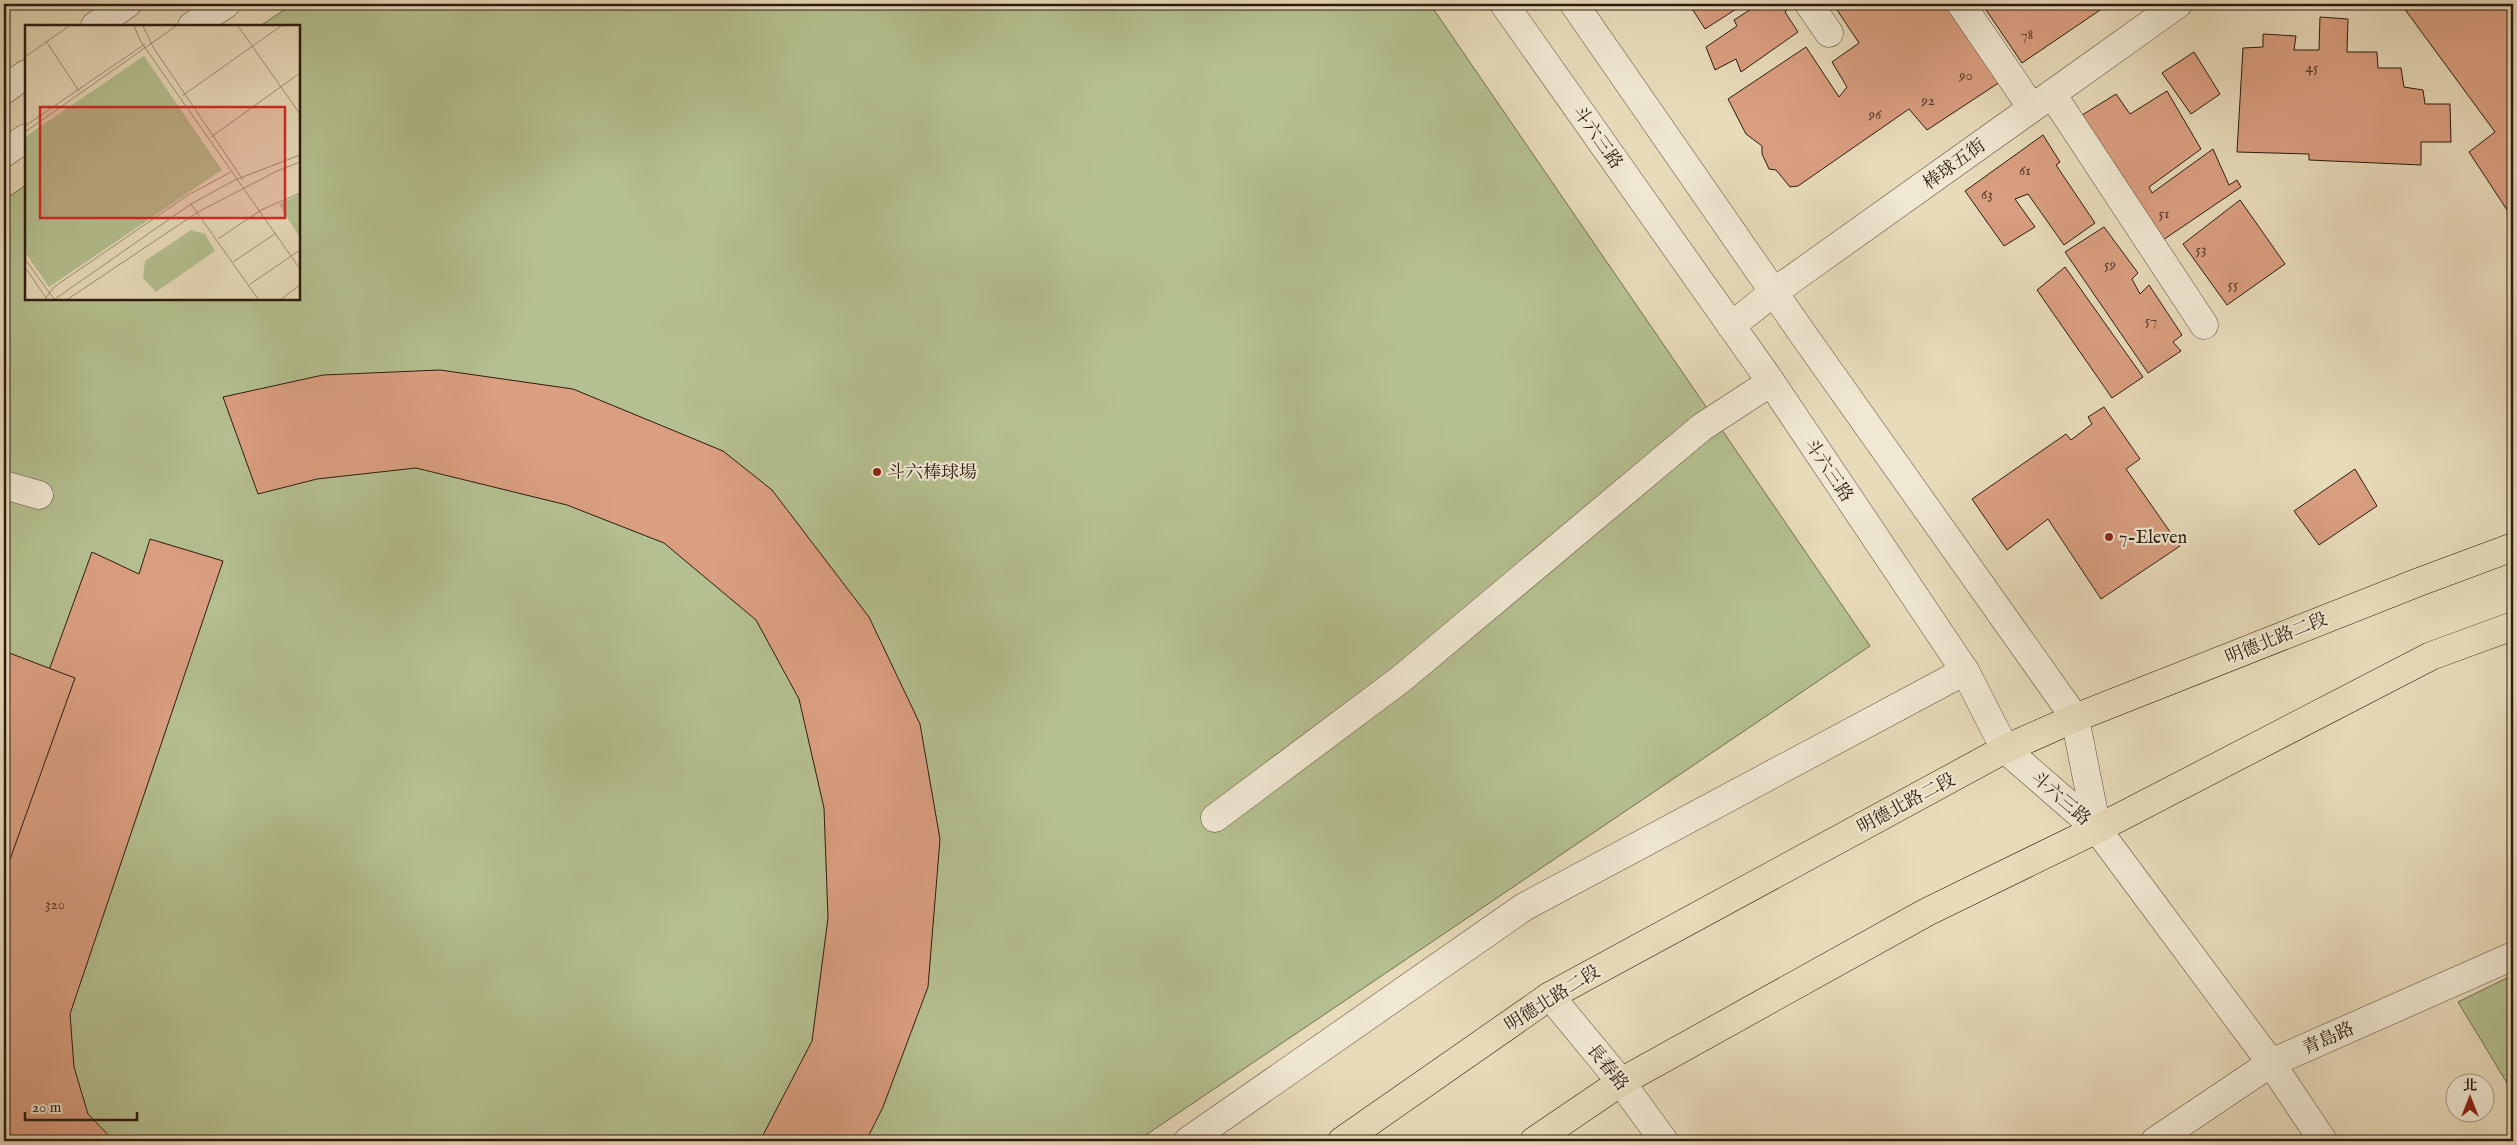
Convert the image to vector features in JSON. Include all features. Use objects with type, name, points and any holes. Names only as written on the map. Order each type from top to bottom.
[{"type":"main road","name":"明德北路二段","points":[[1342,1141],[1550,996],[2005,749],[2075,718],[2419,582],[2513,548]]},
{"type":"main road","points":[[1534,1141],[1621,1082],[1927,912],[2097,829],[2431,656],[2513,626]]},
{"type":"street","points":[[96,25],[127,4]]},
{"type":"street","points":[[194,25],[226,4]]},
{"type":"street","name":"斗六三路","points":[[1504,4],[1771,382],[1965,671],[2005,749],[2097,829]]},
{"type":"street","name":"斗六三路","points":[[1574,4],[1774,292],[2075,718],[2097,829]]},
{"type":"street","points":[[1809,4],[1829,33]]},
{"type":"street","points":[[1961,4],[2042,101],[2204,326]]},
{"type":"street","name":"棒球五街","points":[[1731,326],[1774,292],[2178,4]]},
{"type":"street","points":[[4,90],[25,75]]},
{"type":"street","points":[[4,154],[25,139]]},
{"type":"street","points":[[1215,818],[1401,679],[1702,427],[1771,382]]},
{"type":"street","points":[[4,485],[39,496]]},
{"type":"street","points":[[1188,1141],[1524,907],[1965,671]]},
{"type":"street","points":[[2097,829],[2271,1063],[2323,1141]]},
{"type":"street","name":"青島路","points":[[2155,1141],[2271,1063],[2513,956]]},
{"type":"street","name":"長春路","points":[[1550,996],[1621,1082],[1664,1141]]},
{"type":"green space","name":"斗六棒球場","points":[[293,4],[1430,4],[1870,646],[1137,1141],[4,1141],[4,200],[25,186],[25,300],[300,300],[300,25],[262,25]]},
{"type":"green space","points":[[2513,975],[2513,1093],[2458,1002]]},
{"type":"building","points":[[1689,4],[1744,4],[1705,29]]},
{"type":"building","points":[[1759,4],[1792,4],[1785,12],[1798,32],[1741,72],[1736,59],[1715,70],[1706,47],[1737,26],[1734,20]]},
{"type":"building","points":[[1833,4],[1947,4],[2000,82],[1927,130],[1909,109],[1798,186],[1790,187],[1776,170],[1769,169],[1762,154],[1762,146],[1746,134],[1728,99],[1806,47],[1839,97],[1847,87],[1832,62],[1859,43]]},
{"type":"building","points":[[1982,4],[2109,4],[2022,63]]},
{"type":"building","points":[[2401,4],[2513,4],[2513,219],[2469,152],[2495,132]]},
{"type":"building","points":[[2320,17],[2348,19],[2347,52],[2377,52],[2378,68],[2401,68],[2404,87],[2423,90],[2425,104],[2450,104],[2451,142],[2421,142],[2421,165],[2309,160],[2309,154],[2237,152],[2243,48],[2263,47],[2263,34],[2296,36],[2294,50],[2319,50]]},
{"type":"building","points":[[2194,52],[2220,94],[2191,114],[2162,73]]},
{"type":"building","points":[[2167,91],[2201,149],[2149,187],[2152,193],[2213,149],[2229,185],[2237,180],[2241,187],[2163,240],[2079,117],[2116,94],[2130,114]]},
{"type":"building","points":[[2043,135],[2060,162],[2056,165],[2095,223],[2064,245],[2028,194],[2015,199],[2035,227],[2004,246],[1965,191]]},
{"type":"building","points":[[2240,200],[2285,264],[2227,305],[2183,244]]},
{"type":"building","points":[[2104,227],[2138,273],[2132,279],[2140,294],[2149,285],[2182,335],[2173,342],[2181,351],[2148,373],[2065,252]]},
{"type":"building","points":[[2065,267],[2143,377],[2112,398],[2037,290]]},
{"type":"building","points":[[440,370],[573,389],[723,451],[772,490],[869,617],[920,724],[940,839],[928,987],[883,1107],[866,1141],[760,1141],[812,1041],[828,918],[824,808],[799,699],[756,620],[664,543],[567,505],[416,468],[317,479],[258,494],[223,397],[323,375]]},
{"type":"building","points":[[2104,407],[2140,459],[2126,469],[2180,546],[2101,599],[2048,519],[2007,550],[1972,499],[2066,434],[2071,440],[2092,424],[2088,417]]},
{"type":"building","points":[[2355,469],[2377,506],[2319,545],[2294,511]]},
{"type":"building","points":[[150,539],[223,561],[70,1014],[74,1067],[88,1114],[114,1141],[4,1141],[4,794],[92,552],[139,574]]},
{"type":"building","points":[[4,651],[75,678],[4,876]]},
{"type":"place","name":"斗六棒球場","points":[[877,472]]},
{"type":"place","name":"7-Eleven","points":[[2109,537]]}]
